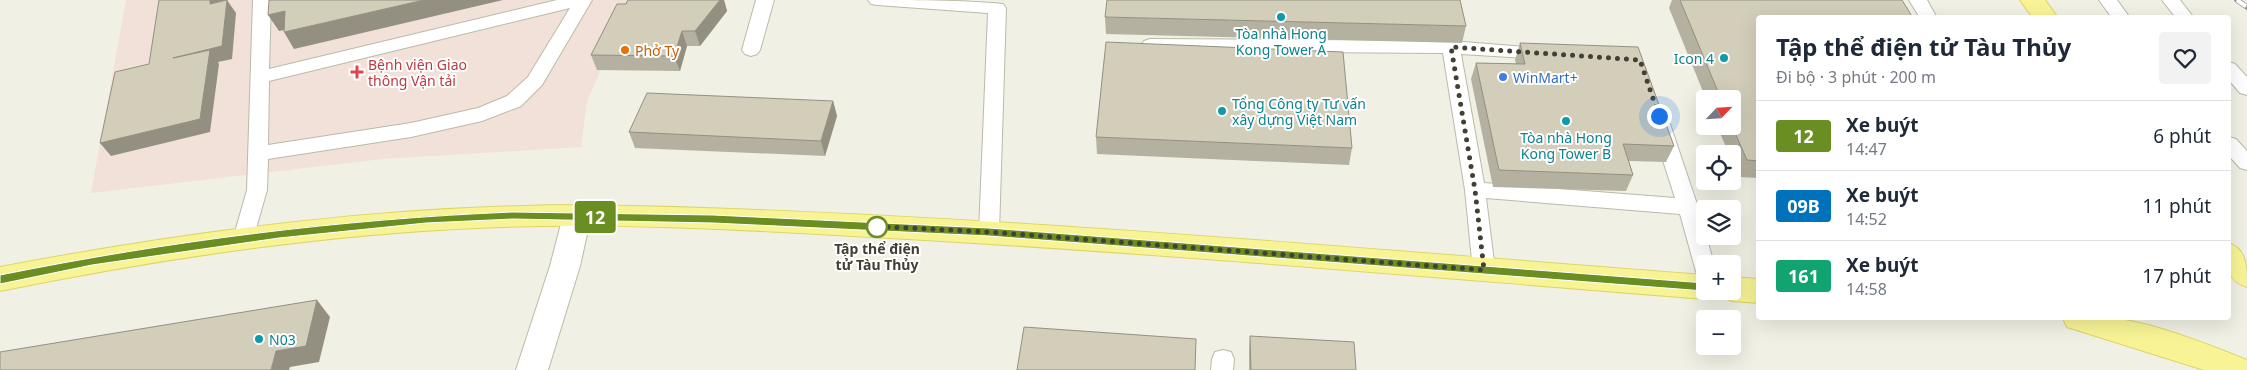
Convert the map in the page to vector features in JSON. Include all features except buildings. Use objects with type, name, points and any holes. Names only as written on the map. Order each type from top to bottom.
[{"type":"main road","points":[[2032,0],[2044,15]]},
{"type":"main road","points":[[0,280],[92,261],[244,239],[426,220],[513,216],[577,216],[704,219],[989,232],[1696,286]]},
{"type":"main road","points":[[2231,256],[2247,276]]},
{"type":"main road","points":[[1741,290],[1756,291]]},
{"type":"main road","points":[[2085,320],[2197,354],[2238,370]]},
{"type":"street","points":[[532,370],[565,266],[577,216]]},
{"type":"lane","points":[[244,239],[257,190],[262,0]]},
{"type":"lane","points":[[261,77],[582,0]]},
{"type":"lane","points":[[258,154],[411,130],[482,114],[514,101],[535,81],[582,0]]},
{"type":"lane","points":[[751,50],[765,0]]},
{"type":"lane","points":[[877,0],[997,8],[989,232]]},
{"type":"lane","points":[[1918,0],[1927,15]]},
{"type":"lane","points":[[2108,0],[2120,15]]},
{"type":"lane","points":[[2171,0],[2184,15]]},
{"type":"lane","points":[[1131,45],[1451,47],[1560,54]]},
{"type":"lane","points":[[1451,47],[1475,190],[1484,270]]},
{"type":"lane","points":[[2231,70],[2247,89]]},
{"type":"lane","points":[[1656,106],[1701,255]]},
{"type":"lane","points":[[2231,146],[2247,163]]},
{"type":"lane","points":[[1475,190],[1688,207]]},
{"type":"shaded area","name":"Bệnh viện Giao thông Vận tải","points":[[126,0],[632,0],[587,101],[581,147],[382,159],[91,193]]},
{"type":"railway","points":[[2237,0],[2247,7]]},
{"type":"bus line","name":"12","points":[[0,279],[92,261],[279,234],[426,220],[513,216],[713,219],[989,232],[1696,286]]},
{"type":"place","name":"Tòa nhà Hong Kong Tower A","points":[[1281,17]]},
{"type":"place","name":"Phở Ty","points":[[625,50]]},
{"type":"place","name":"Icon 4","points":[[1724,58]]},
{"type":"place","name":"Bệnh viện Giao thông Vận tải","points":[[357,72]]},
{"type":"place","name":"WinMart+","points":[[1503,77]]},
{"type":"place","name":"Tổng Công ty Tư vấn xây dựng Việt Nam","points":[[1222,111]]},
{"type":"place","name":"Tòa nhà Hong Kong Tower B","points":[[1566,121]]},
{"type":"place","name":"Tập thể điện tử Tàu Thủy","points":[[877,227]]},
{"type":"place","name":"N03","points":[[259,339]]},
{"type":"route","points":[[877,227],[869,226],[989,232],[1484,270],[1475,190],[1451,47],[1640,60],[1659,116]]}]
